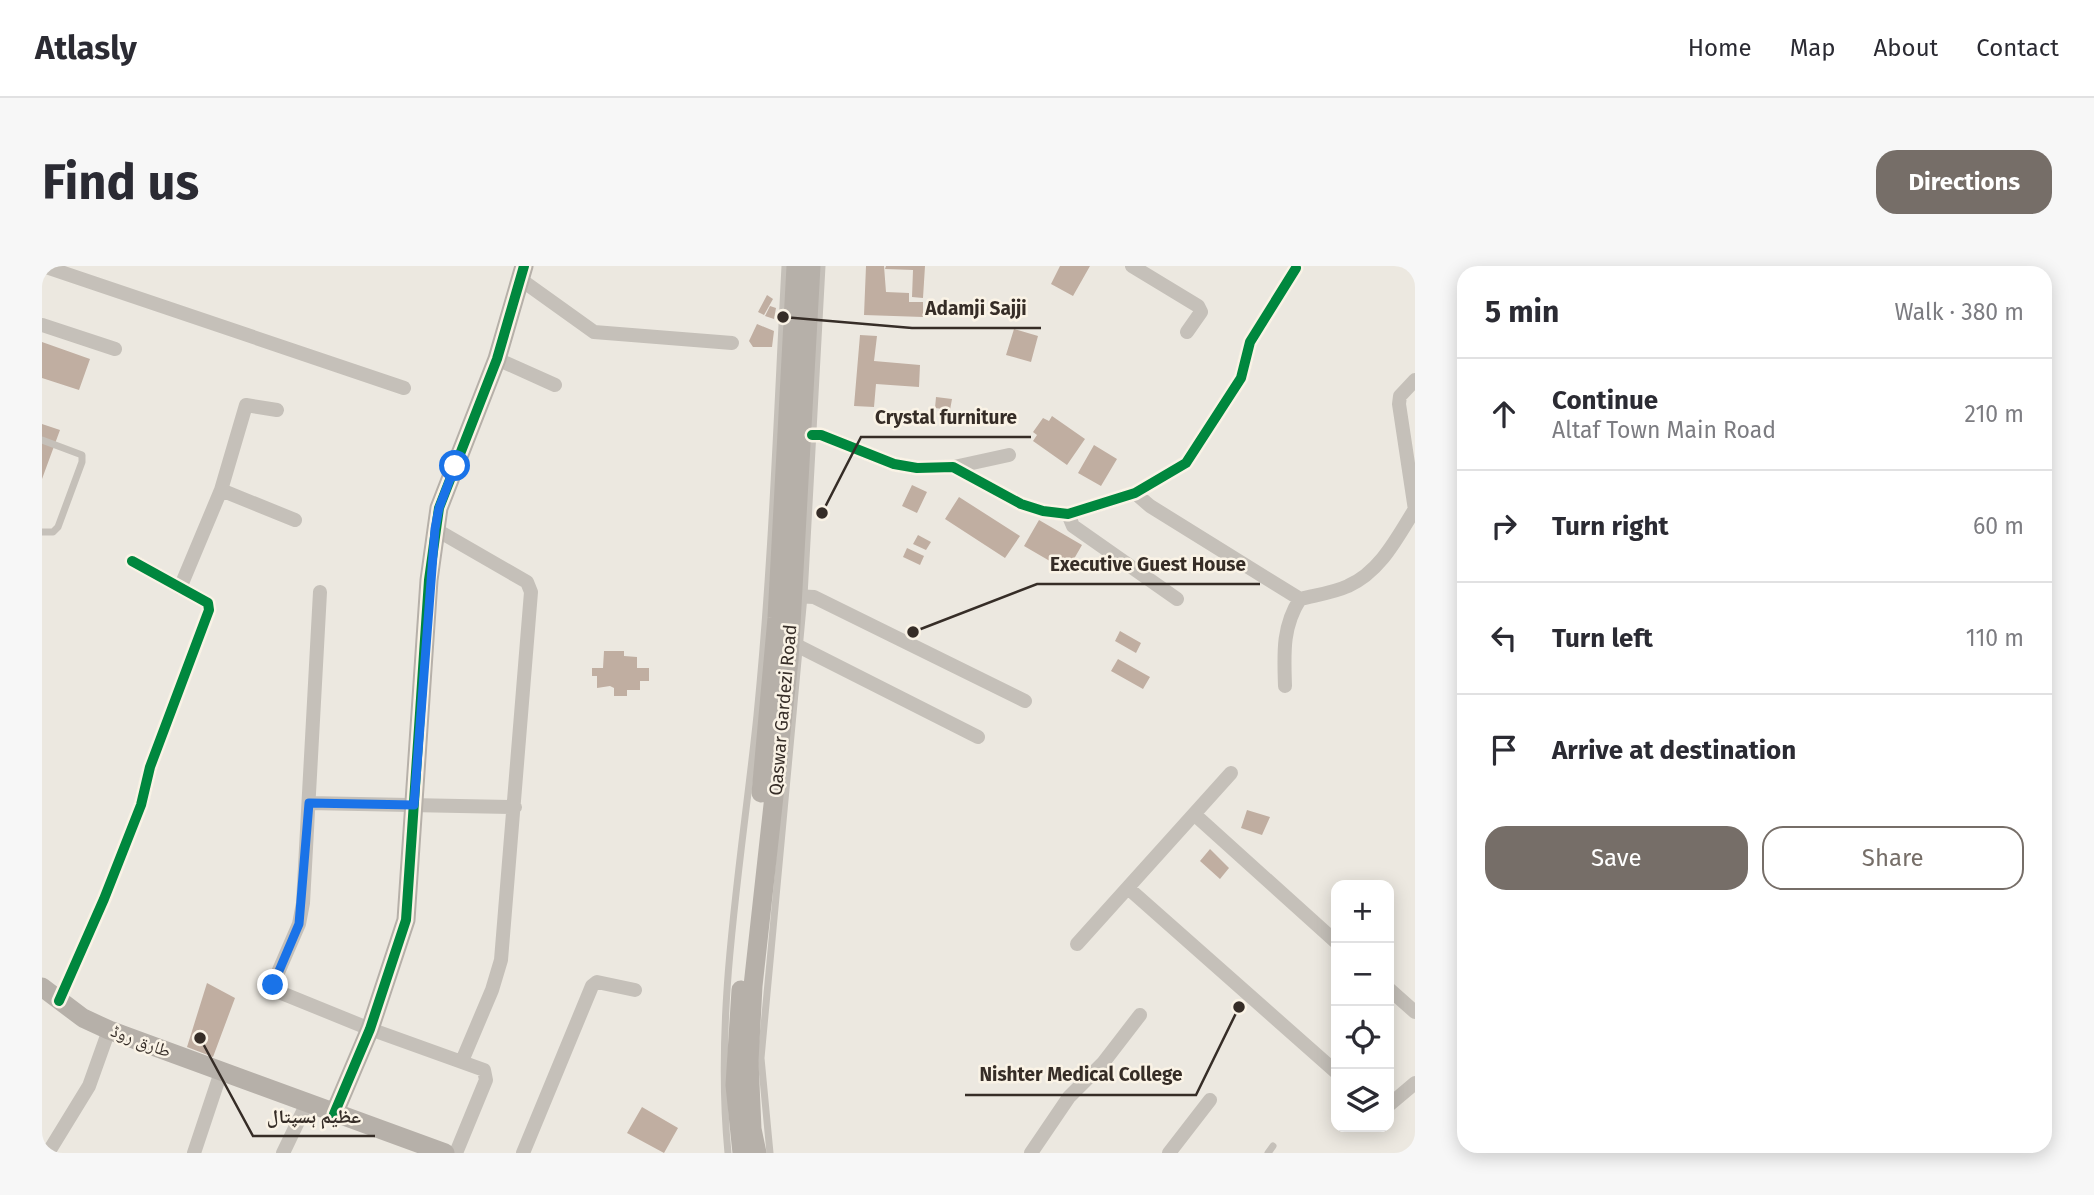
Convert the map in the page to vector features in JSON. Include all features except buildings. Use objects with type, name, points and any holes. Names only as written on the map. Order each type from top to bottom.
[{"type":"main road","points":[[742,1153],[735,1085],[738,1018],[771,618],[796,266]]},
{"type":"main road","name":"Qaswar Gardezi Road","points":[[757,1153],[759,1126],[749,1061],[753,986],[789,660],[799,596],[811,266]]},
{"type":"main road","points":[[334,1114],[370,1029],[406,920],[435,529],[439,508],[496,359],[522,273]]},
{"type":"main road","name":"طارق روڈ","points":[[42,987],[59,1001],[110,1030],[438,1152]]},
{"type":"street","points":[[43,266],[404,388]]},
{"type":"street","points":[[1132,266],[1198,306],[1201,312],[1187,332]]},
{"type":"street","points":[[953,467],[1021,504],[1068,514],[1135,493],[1182,468],[1241,378],[1250,342],[1296,268]]},
{"type":"street","points":[[522,273],[594,332],[732,343]]},
{"type":"street","points":[[42,325],[115,349]]},
{"type":"street","points":[[496,359],[555,385]]},
{"type":"street","points":[[1135,493],[1150,506],[1300,599],[1347,587],[1368,574],[1389,551],[1415,510],[1399,404],[1400,396],[1415,380]]},
{"type":"street","points":[[180,588],[221,490],[246,405],[277,410]]},
{"type":"street","points":[[812,435],[821,435],[894,464],[916,468],[953,467],[1009,455]]},
{"type":"street","points":[[221,490],[295,520]]},
{"type":"street","points":[[1068,514],[1073,526],[1177,599]]},
{"type":"street","points":[[435,529],[527,582],[530,587],[501,960],[492,990],[462,1061]]},
{"type":"street","points":[[59,1001],[100,909],[141,805],[173,701],[207,616],[208,603],[132,561]]},
{"type":"street","points":[[320,592],[309,803],[299,924],[273,985],[274,990],[370,1029],[462,1061],[487,1074],[456,1153]]},
{"type":"street","points":[[799,596],[814,597],[1025,701]]},
{"type":"street","points":[[1285,686],[1283,646],[1287,625],[1300,599]]},
{"type":"street","points":[[800,647],[978,737]]},
{"type":"street","points":[[1077,944],[1231,772]]},
{"type":"street","points":[[309,803],[515,807]]},
{"type":"street","points":[[1194,814],[1331,937]]},
{"type":"street","points":[[1128,888],[1333,1069]]},
{"type":"street","points":[[523,1153],[592,986],[597,982],[635,990]]},
{"type":"street","points":[[1394,993],[1415,1012]]},
{"type":"street","points":[[1031,1153],[1069,1097],[1103,1063],[1140,1015]]},
{"type":"street","points":[[48,1153],[89,1086],[110,1030]]},
{"type":"street","points":[[194,1153],[221,1072]]},
{"type":"street","points":[[1394,1101],[1415,1083]]},
{"type":"street","points":[[1169,1153],[1210,1100]]},
{"type":"street","points":[[283,1153],[307,1103]]},
{"type":"lane","points":[[771,618],[785,266]]},
{"type":"lane","points":[[806,455],[812,435],[822,266]]},
{"type":"lane","points":[[42,440],[82,455],[82,462],[58,527],[53,532],[42,532]]},
{"type":"lane","points":[[770,1153],[759,1126],[761,1058],[764,1003],[800,647],[799,596]]},
{"type":"lane","points":[[728,1153],[723,1101],[725,1012],[763,714]]},
{"type":"lane","points":[[1268,1153],[1273,1146]]},
{"type":"cycle path","points":[[334,1114],[370,1029],[406,920],[429,580],[439,508],[497,359],[524,266]]},
{"type":"cycle path","points":[[812,435],[821,435],[894,464],[917,468],[953,467],[1021,504],[1043,511],[1068,514],[1135,493],[1186,463],[1241,378],[1250,342],[1296,268]]},
{"type":"cycle path","points":[[59,1001],[104,899],[141,805],[150,767],[209,610],[208,603],[132,561]]},
{"type":"place","name":"Adamji Sajji","points":[[783,317]]},
{"type":"place","name":"Crystal furniture","points":[[822,513]]},
{"type":"place","name":"Executive Guest House","points":[[913,632]]},
{"type":"place","name":"Nishter Medical College","points":[[1239,1007]]},
{"type":"place","name":"عظیم ہسپتال","points":[[200,1038]]},
{"type":"route","points":[[273,985],[299,924],[303,903],[309,803],[414,805],[429,580],[435,529],[439,508],[455,466]]}]
